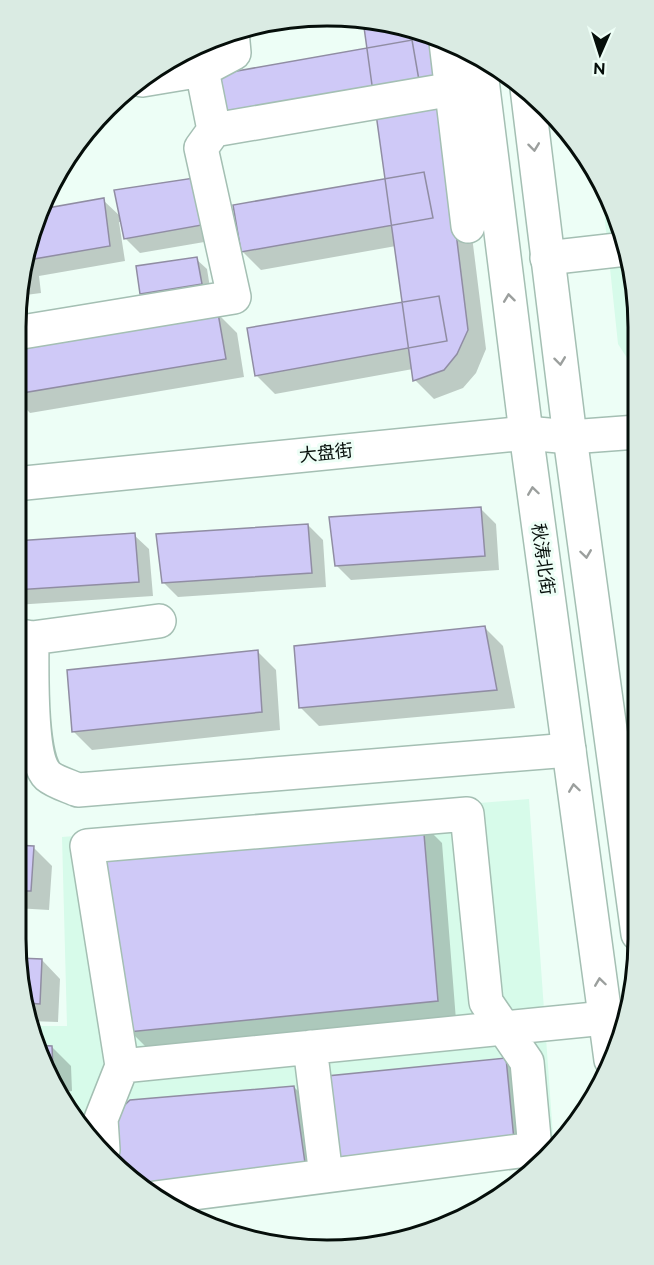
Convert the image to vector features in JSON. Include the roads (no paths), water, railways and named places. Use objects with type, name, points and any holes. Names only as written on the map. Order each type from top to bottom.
[{"type":"main road","points":[[157,77],[201,70],[234,53],[233,41]]},
{"type":"main road","points":[[455,55],[471,76],[468,226]]},
{"type":"main road","points":[[201,70],[214,130]]},
{"type":"main road","points":[[25,332],[234,297],[201,148],[214,130],[471,76]]},
{"type":"main road","name":"秋涛北街","points":[[471,76],[525,433],[609,1045]]},
{"type":"main road","points":[[533,107],[548,258],[570,437],[628,808]]},
{"type":"main road","points":[[548,258],[618,250]]},
{"type":"main road","name":"大盘街","points":[[25,483],[525,433],[570,437],[628,433]]},
{"type":"main road","points":[[25,636],[159,621]]},
{"type":"main road","points":[[25,644],[37,756],[48,776],[78,790],[569,750]]},
{"type":"main road","points":[[103,1140],[102,1119],[122,1066],[87,846],[467,814],[486,1002],[527,1062],[535,1149],[171,1196]]},
{"type":"main road","points":[[122,1066],[605,1018]]},
{"type":"main road","points":[[310,1047],[326,1176]]}]
